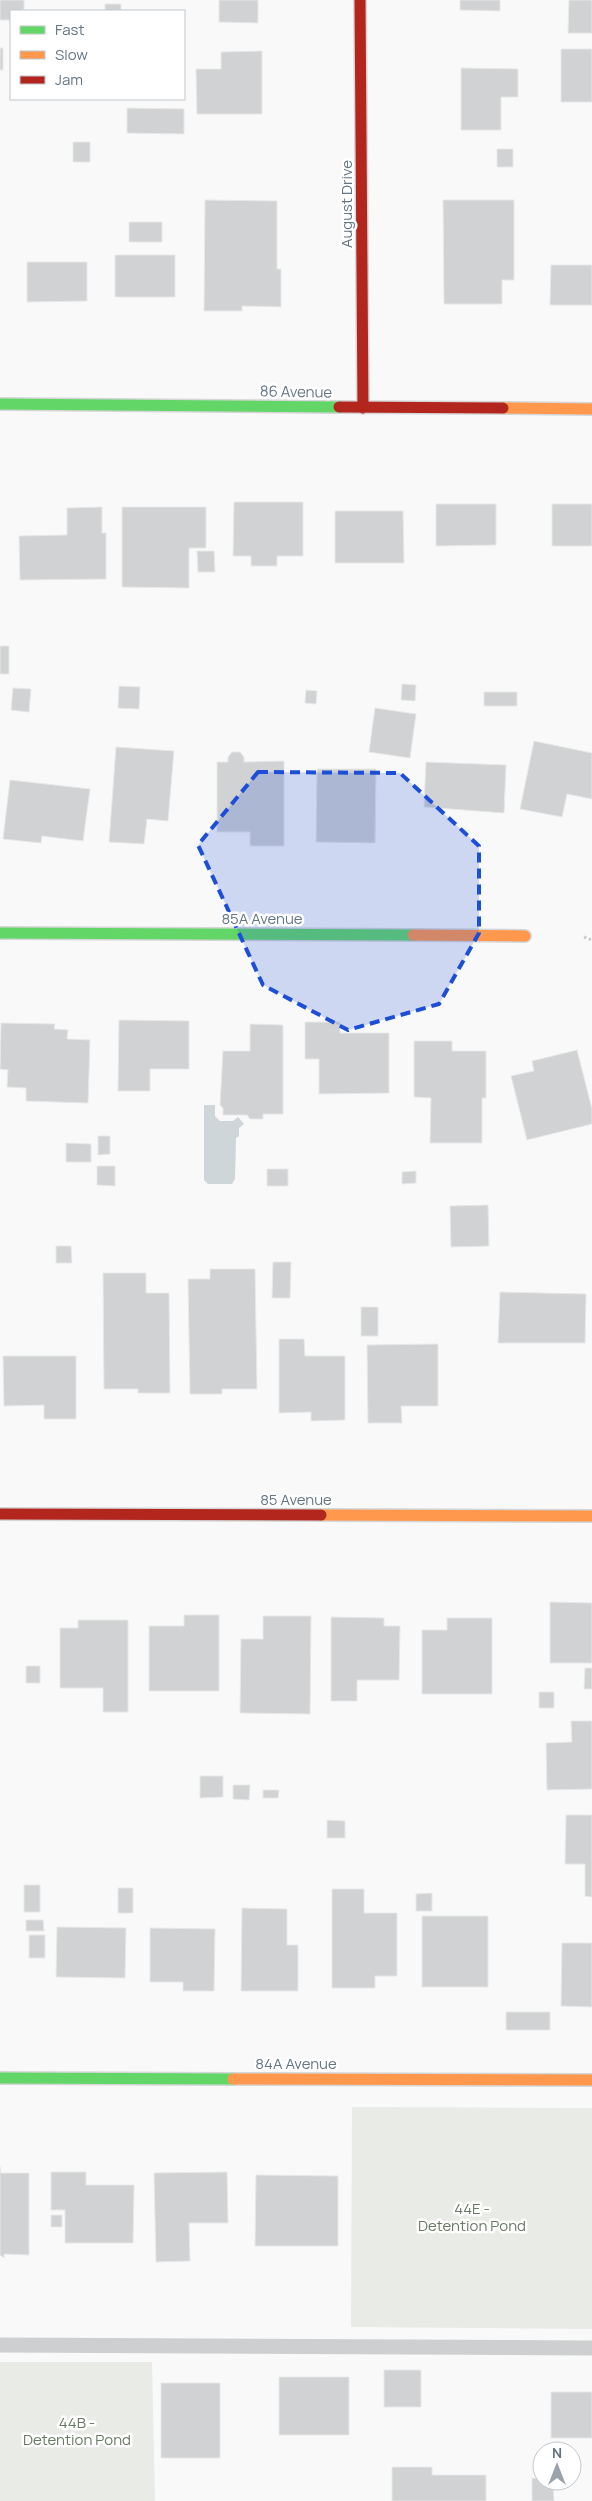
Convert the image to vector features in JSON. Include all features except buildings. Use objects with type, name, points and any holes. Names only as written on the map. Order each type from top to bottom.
[{"type":"street","name":"August Drive","points":[[360,0],[363,408]]},
{"type":"street","name":"86 Avenue","points":[[0,404],[592,409]]},
{"type":"street","name":"85A Avenue","points":[[0,933],[524,936]]},
{"type":"street","name":"85 Avenue","points":[[0,1514],[592,1516]]},
{"type":"street","name":"84A Avenue","points":[[0,2078],[592,2080]]},
{"type":"lane","points":[[0,2345],[592,2348]]},
{"type":"path","points":[[584,938],[592,940]]},
{"type":"highlighted area","points":[[258,772],[400,773],[479,846],[479,933],[439,1004],[348,1030],[263,985],[198,845]]},
{"type":"green space","name":"44E - Detention Pond","points":[[352,2107],[592,2108],[592,2329],[351,2327]]},
{"type":"green space","name":"44B - Detention Pond","points":[[0,2362],[152,2362],[155,2501],[0,2501]]},
{"type":"shaded area","points":[[204,1105],[215,1105],[215,1116],[220,1121],[233,1121],[238,1117],[244,1124],[239,1128],[239,1136],[236,1138],[235,1179],[232,1184],[208,1184],[204,1180]]},
{"type":"traffic: fast","points":[[0,404],[339,407]]},
{"type":"traffic: fast","points":[[0,933],[413,935]]},
{"type":"traffic: fast","points":[[0,2078],[233,2079]]},
{"type":"traffic: slow","points":[[503,408],[592,409]]},
{"type":"traffic: slow","points":[[413,935],[525,936]]},
{"type":"traffic: slow","points":[[321,1515],[592,1516]]},
{"type":"traffic: slow","points":[[233,2079],[592,2080]]},
{"type":"traffic: jam","points":[[360,0],[363,408]]},
{"type":"traffic: jam","points":[[339,407],[503,408]]},
{"type":"traffic: jam","points":[[0,1514],[321,1515]]}]
